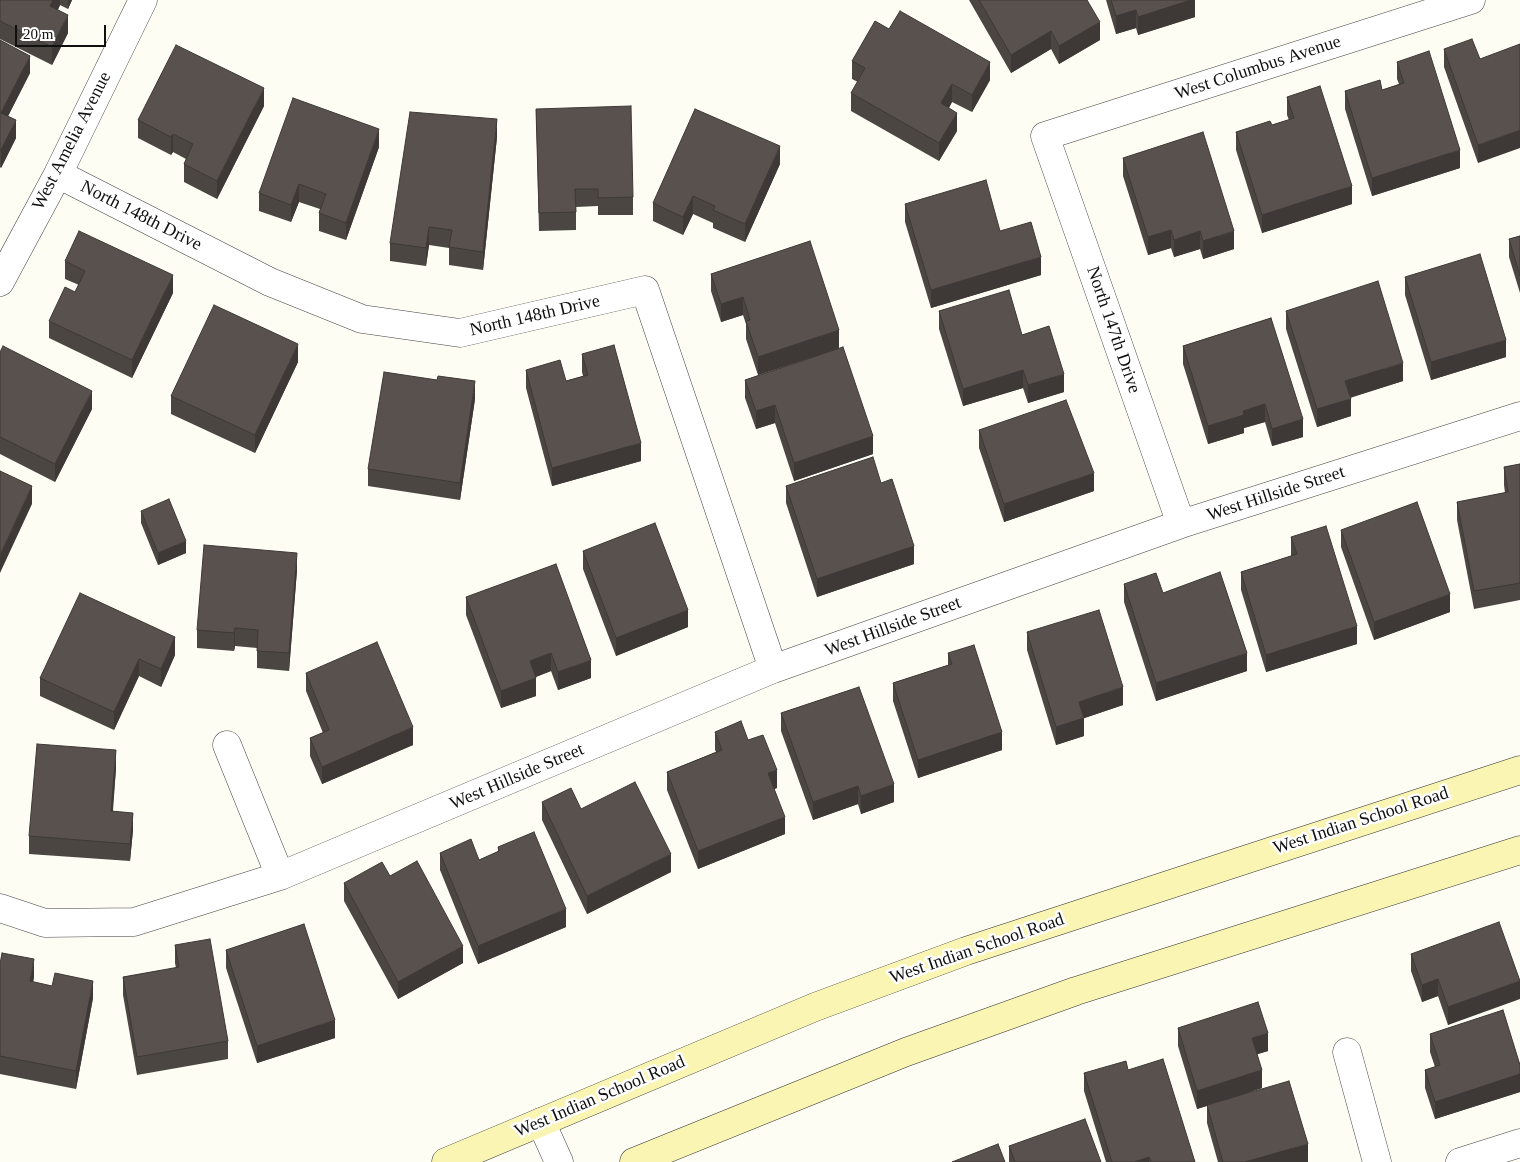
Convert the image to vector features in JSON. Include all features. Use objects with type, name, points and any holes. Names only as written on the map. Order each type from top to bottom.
[{"type":"main road","name":"West Indian School Road","points":[[446,1162],[815,1007],[966,950],[1520,770]]},
{"type":"main road","points":[[634,1162],[906,1052],[1076,991],[1520,850]]},
{"type":"street","name":"West Amelia Avenue","points":[[0,282],[58,174],[143,0]]},
{"type":"street","name":"West Columbus Avenue","points":[[1045,136],[1471,0]]},
{"type":"street","name":"North 147th Drive","points":[[1045,136],[1182,524]]},
{"type":"street","name":"North 148th Drive","points":[[58,174],[270,282],[362,319],[460,333],[645,290],[773,669]]},
{"type":"street","name":"West Hillside Street","points":[[0,908],[45,923],[134,922],[280,876],[773,669],[1182,524],[1520,416]]},
{"type":"street","points":[[227,745],[280,876]]},
{"type":"street","points":[[1348,1052],[1377,1162]]},
{"type":"street","points":[[541,1122],[559,1162]]},
{"type":"street","points":[[1460,1162],[1520,1143]]},
{"type":"building","points":[[0,0],[53,0],[50,6],[68,15],[52,47],[0,21]]},
{"type":"building","points":[[979,0],[1087,0],[1100,22],[1059,46],[1051,31],[1011,55]]},
{"type":"building","points":[[1111,0],[1191,0],[1138,17],[1136,10],[1116,16]]},
{"type":"building","points":[[900,11],[990,62],[972,95],[952,84],[941,103],[957,113],[939,143],[851,93],[865,68],[852,61],[875,21],[889,29]]},
{"type":"building","points":[[1472,39],[1480,59],[1520,44],[1520,130],[1478,145],[1444,49]]},
{"type":"building","points":[[0,40],[30,56],[1,113],[16,120],[1,150],[0,150]]},
{"type":"building","points":[[176,45],[264,88],[217,181],[184,164],[193,144],[173,134],[171,137],[138,120]]},
{"type":"building","points":[[1429,51],[1460,150],[1372,178],[1345,91],[1380,80],[1382,90],[1404,83],[1397,62]]},
{"type":"building","points":[[1320,86],[1352,186],[1262,215],[1236,132],[1270,121],[1272,125],[1294,118],[1287,97]]},
{"type":"building","points":[[293,98],[379,129],[346,223],[319,213],[326,194],[299,184],[291,205],[259,193]]},
{"type":"building","points":[[631,106],[633,197],[598,198],[598,189],[575,189],[576,212],[539,213],[536,109]]},
{"type":"building","points":[[695,109],[780,146],[745,224],[713,210],[715,206],[693,196],[683,217],[653,203]]},
{"type":"building","points":[[410,112],[497,119],[483,252],[449,247],[452,230],[429,227],[426,248],[390,243]]},
{"type":"building","points":[[1203,132],[1234,231],[1203,241],[1200,231],[1174,240],[1171,230],[1148,237],[1123,158]]},
{"type":"building","points":[[986,180],[1000,231],[1031,222],[1041,257],[931,290],[905,204]]},
{"type":"building","points":[[79,231],[173,275],[132,360],[49,321],[65,287],[75,292],[85,271],[65,261]]},
{"type":"building","points":[[1520,236],[1520,276],[1509,239]]},
{"type":"building","points":[[810,241],[839,330],[758,357],[746,321],[750,320],[743,297],[721,304],[711,274]]},
{"type":"building","points":[[1480,254],[1506,340],[1431,362],[1405,277]]},
{"type":"building","points":[[1378,281],[1403,363],[1345,381],[1351,399],[1317,409],[1286,311]]},
{"type":"building","points":[[1009,290],[1022,335],[1049,326],[1064,374],[1028,385],[1023,370],[963,389],[939,311]]},
{"type":"building","points":[[214,305],[298,344],[255,435],[171,396]]},
{"type":"building","points":[[1271,318],[1303,419],[1272,429],[1265,404],[1243,411],[1244,415],[1208,426],[1183,346]]},
{"type":"building","points":[[614,345],[641,443],[552,468],[526,370],[560,360],[566,381],[588,375],[582,354]]},
{"type":"building","points":[[3,346],[92,391],[55,464],[0,437],[0,352]]},
{"type":"building","points":[[843,347],[873,436],[794,463],[775,405],[756,411],[745,380]]},
{"type":"building","points":[[384,372],[437,380],[438,376],[475,381],[460,483],[368,469]]},
{"type":"building","points":[[1066,400],[1094,473],[1004,504],[979,430]]},
{"type":"building","points":[[873,457],[881,483],[892,479],[914,546],[817,579],[786,486]]},
{"type":"building","points":[[1520,464],[1520,583],[1474,591],[1457,502],[1508,492],[1504,467]]},
{"type":"building","points":[[0,471],[32,486],[0,555]]},
{"type":"building","points":[[169,499],[186,541],[158,553],[141,511]]},
{"type":"building","points":[[1417,502],[1450,594],[1374,622],[1341,530]]},
{"type":"building","points":[[655,523],[688,610],[616,638],[583,551]]},
{"type":"building","points":[[1326,526],[1357,626],[1266,655],[1241,572],[1297,554],[1291,537]]},
{"type":"building","points":[[204,545],[297,553],[289,653],[257,651],[258,630],[235,628],[234,633],[197,630]]},
{"type":"building","points":[[556,564],[591,660],[558,672],[551,653],[530,661],[536,678],[501,691],[466,597]]},
{"type":"building","points":[[1220,572],[1247,653],[1156,683],[1124,584],[1156,573],[1163,593]]},
{"type":"building","points":[[80,593],[175,637],[161,669],[139,659],[114,712],[40,678]]},
{"type":"building","points":[[1099,610],[1123,687],[1079,702],[1084,718],[1056,727],[1027,632]]},
{"type":"building","points":[[377,642],[413,727],[322,767],[310,738],[329,730],[306,673]]},
{"type":"building","points":[[974,645],[1002,732],[918,760],[893,683],[952,664],[948,653]]},
{"type":"building","points":[[859,687],[894,784],[861,796],[858,786],[813,802],[781,713]]},
{"type":"building","points":[[741,721],[748,740],[763,735],[777,770],[768,773],[785,817],[698,851],[667,772],[722,750],[715,732]]},
{"type":"building","points":[[37,744],[116,750],[111,811],[133,813],[130,844],[29,836]]},
{"type":"building","points":[[635,782],[671,854],[587,896],[542,802],[571,788],[581,809]]},
{"type":"building","points":[[534,832],[566,909],[478,946],[440,853],[471,839],[479,860],[499,851],[498,847]]},
{"type":"building","points":[[417,861],[463,946],[398,982],[344,883],[382,862],[390,876]]},
{"type":"building","points":[[1499,922],[1520,981],[1448,1007],[1438,979],[1422,985],[1411,954]]},
{"type":"building","points":[[304,924],[335,1020],[257,1046],[226,950]]},
{"type":"building","points":[[210,939],[228,1041],[137,1057],[123,977],[179,967],[175,945]]},
{"type":"building","points":[[2,953],[34,959],[30,981],[52,986],[55,973],[93,981],[76,1071],[0,1056],[0,964]]},
{"type":"building","points":[[1258,1002],[1268,1033],[1252,1038],[1262,1070],[1197,1091],[1178,1028]]},
{"type":"building","points":[[1503,1010],[1520,1065],[1520,1074],[1435,1102],[1425,1070],[1440,1065],[1430,1034]]},
{"type":"building","points":[[1163,1059],[1195,1162],[1151,1162],[1149,1157],[1134,1162],[1112,1162],[1084,1073],[1126,1061],[1128,1070]]},
{"type":"building","points":[[1289,1081],[1308,1144],[1245,1162],[1223,1162],[1207,1105]]},
{"type":"building","points":[[1085,1119],[1101,1162],[1015,1162],[1009,1146]]},
{"type":"building","points":[[998,1144],[1005,1162],[952,1162]]}]
